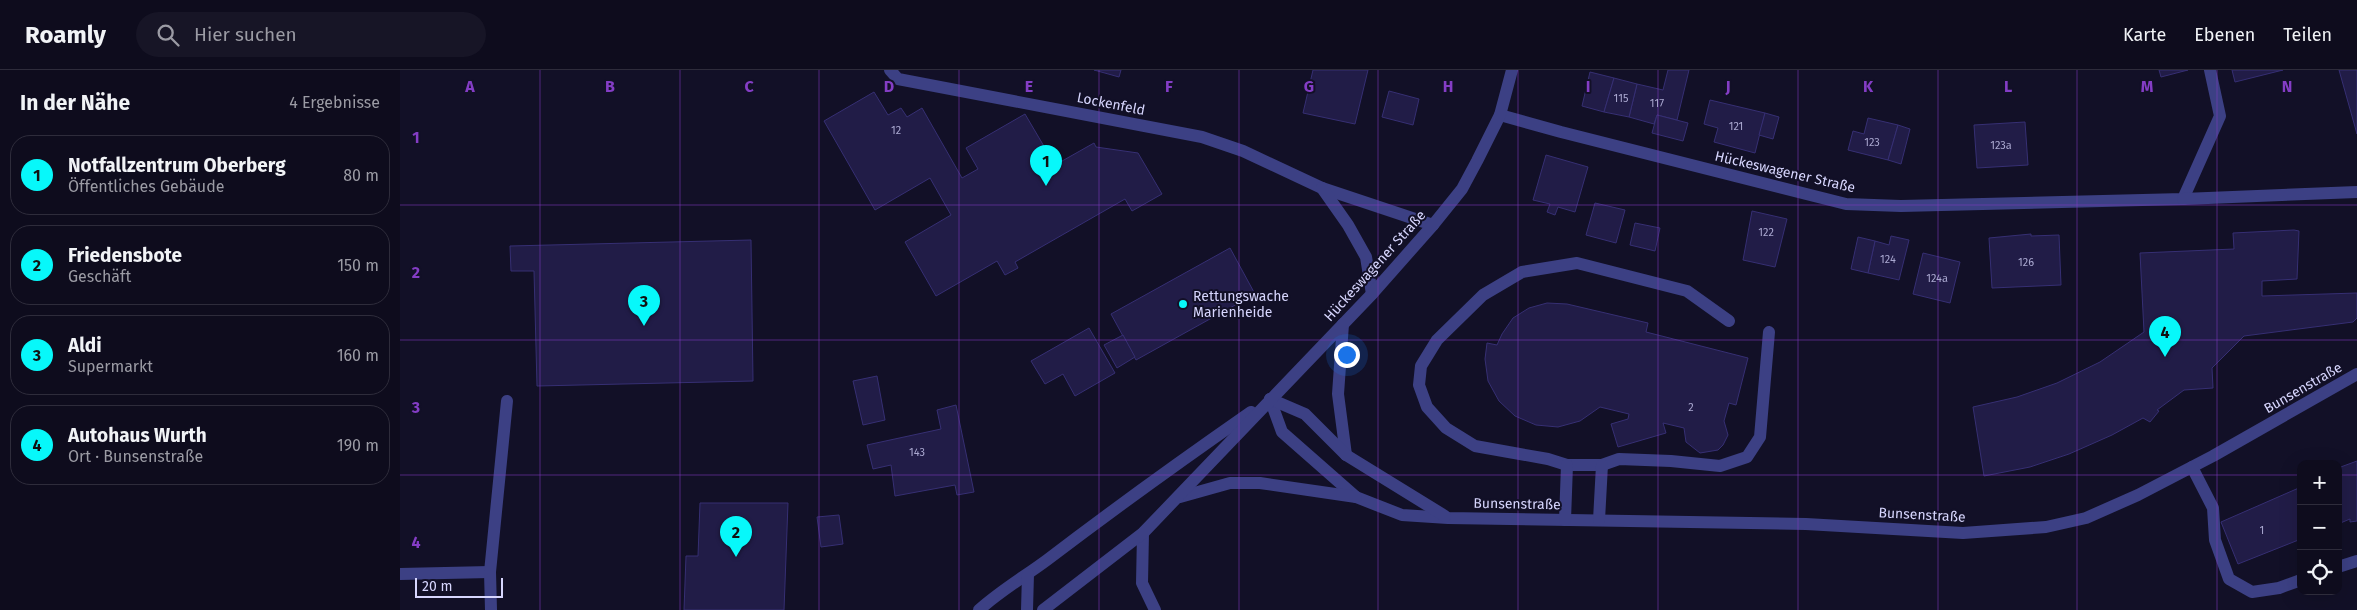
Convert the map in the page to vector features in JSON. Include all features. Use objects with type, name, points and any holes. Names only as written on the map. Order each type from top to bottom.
[{"type":"street","name":"Lockenfeld","points":[[890,70],[898,79],[1202,137],[1243,151],[1322,188],[1433,225]]},
{"type":"street","name":"Hückeswagener Straße","points":[[1043,610],[1143,534],[1180,497],[1270,399],[1344,324],[1433,225],[1462,189],[1500,115],[1512,70]]},
{"type":"street","points":[[2183,200],[2220,116],[2210,70]]},
{"type":"street","name":"Hückeswagener Straße","points":[[1500,115],[1846,204],[1901,206],[2183,200],[2357,192]]},
{"type":"street","name":"Lockenfeld","points":[[1322,188],[1348,225],[1366,257],[1372,294]]},
{"type":"street","points":[[1729,321],[1687,291],[1577,263],[1522,272],[1483,295],[1437,340],[1421,366],[1419,385],[1427,407],[1446,428],[1475,446],[1540,457],[1567,465],[1602,465],[1619,459],[1671,461],[1720,466],[1748,457],[1760,437],[1769,332]]},
{"type":"street","points":[[1344,324],[1338,394],[1346,454]]},
{"type":"street","name":"Bunsenstraße","points":[[1180,497],[1230,483],[1260,483],[1356,497],[1402,515],[1448,518],[1806,524],[1963,533],[2024,529],[2086,518],[2138,495],[2192,467],[2357,374]]},
{"type":"street","name":"Hückeswagener Straße","points":[[979,610],[1169,468],[1270,399]]},
{"type":"street","points":[[1270,399],[1305,414],[1346,454],[1448,518]]},
{"type":"street","name":"Bunsenstraße","points":[[1270,399],[1282,432],[1356,497]]},
{"type":"street","points":[[491,610],[490,572],[508,402]]},
{"type":"street","points":[[1565,520],[1567,465]]},
{"type":"street","points":[[1598,520],[1602,465]]},
{"type":"street","points":[[2192,467],[2212,508],[2215,540],[2229,579],[2252,592],[2279,588],[2297,581]]},
{"type":"street","points":[[1143,534],[1142,584],[1155,610]]},
{"type":"street","points":[[2342,567],[2357,561]]},
{"type":"street","points":[[400,574],[490,572]]},
{"type":"street","points":[[1027,610],[1028,574]]},
{"type":"building","points":[[1094,70],[1121,70],[1119,77]]},
{"type":"building","points":[[1313,70],[1368,70],[1355,124],[1303,113]]},
{"type":"building","points":[[1668,70],[1689,70],[1677,120],[1657,115],[1654,124],[1629,117],[1637,84],[1663,90]]},
{"type":"building","points":[[2159,70],[2188,70],[2161,77]]},
{"type":"building","points":[[2232,70],[2283,70],[2235,82]]},
{"type":"building","points":[[2339,70],[2357,70],[2357,134]]},
{"type":"building","points":[[1590,72],[1614,78],[1604,112],[1582,106]]},
{"type":"building","points":[[1614,78],[1637,84],[1629,117],[1604,112]]},
{"type":"building","points":[[1389,91],[1419,99],[1413,125],[1382,117]]},
{"type":"building","points":[[874,92],[888,115],[901,108],[907,117],[922,108],[962,178],[978,169],[966,148],[1025,114],[1055,165],[1094,143],[1096,147],[1138,153],[1162,194],[1132,211],[1125,199],[1015,262],[1018,268],[1005,275],[997,261],[936,296],[905,242],[951,215],[930,178],[875,210],[824,121]]},
{"type":"building","points":[[1710,100],[1765,113],[1755,153],[1714,142],[1718,128],[1704,124]]},
{"type":"building","points":[[1765,113],[1779,117],[1773,139],[1759,135]]},
{"type":"building","points":[[1657,115],[1688,123],[1683,141],[1652,133]]},
{"type":"building","points":[[1868,118],[1898,125],[1888,160],[1848,150],[1853,131],[1864,134]]},
{"type":"building","points":[[2025,122],[2028,165],[1977,168],[1974,125]]},
{"type":"building","points":[[1898,125],[1910,129],[1901,164],[1888,160]]},
{"type":"building","points":[[1546,155],[1588,167],[1575,212],[1558,207],[1555,215],[1547,212],[1550,204],[1533,200]]},
{"type":"building","points":[[1595,203],[1625,210],[1616,243],[1586,235]]},
{"type":"building","points":[[1752,211],[1787,219],[1775,267],[1743,260]]},
{"type":"building","points":[[1635,223],[1660,228],[1655,251],[1630,245]]},
{"type":"building","points":[[2299,231],[2297,279],[2262,281],[2262,296],[2357,293],[2357,318],[2353,322],[2244,336],[2212,368],[2213,388],[2184,390],[2157,410],[2159,411],[2150,422],[2143,418],[2112,435],[2069,454],[2030,467],[1984,476],[1973,407],[2017,397],[2057,383],[2100,362],[2144,332],[2140,253],[2234,249],[2233,233]]},
{"type":"building","points":[[2031,234],[2031,236],[2059,235],[2061,285],[1992,288],[1989,238]]},
{"type":"building","points":[[1891,236],[1909,240],[1899,280],[1868,273],[1875,241],[1889,245]]},
{"type":"building","points":[[1858,237],[1875,241],[1868,273],[1851,269]]},
{"type":"building","points":[[751,240],[753,381],[537,386],[534,271],[511,271],[510,246]]},
{"type":"building","name":"Rettungswache Marienheide","points":[[1230,248],[1255,294],[1136,360],[1111,314]]},
{"type":"building","points":[[1923,253],[1960,262],[1950,303],[1913,294]]},
{"type":"building","points":[[1547,303],[1567,304],[1648,323],[1646,332],[1748,358],[1736,405],[1729,403],[1724,421],[1728,435],[1723,445],[1718,450],[1700,453],[1686,442],[1684,428],[1663,423],[1666,433],[1618,447],[1611,424],[1628,419],[1629,414],[1600,407],[1580,421],[1558,427],[1536,425],[1515,416],[1499,401],[1488,381],[1485,359],[1487,343],[1497,345],[1513,318],[1529,308]]},
{"type":"building","points":[[1089,328],[1115,373],[1075,396],[1063,374],[1045,384],[1031,361]]},
{"type":"building","points":[[1123,335],[1135,357],[1117,368],[1104,345]]},
{"type":"building","points":[[877,376],[885,420],[863,425],[853,381]]},
{"type":"building","points":[[956,405],[974,492],[957,495],[955,485],[895,496],[891,465],[873,469],[867,445],[941,429],[937,410]]},
{"type":"building","points":[[2357,461],[2357,521],[2350,522],[2350,519],[2342,522],[2342,467]]},
{"type":"building","points":[[2297,489],[2297,541],[2238,564],[2221,522]]},
{"type":"building","points":[[700,503],[788,503],[784,610],[684,610],[686,556],[698,556]]},
{"type":"building","points":[[839,515],[843,544],[821,547],[817,517]]},
{"type":"place","name":"Notfallzentrum Oberberg","points":[[1046,186]]},
{"type":"place","name":"Rettungswache Marienheide","points":[[1183,304]]},
{"type":"place","name":"Aldi","points":[[644,326]]},
{"type":"place","name":"Autohaus Wurth","points":[[2165,357]]},
{"type":"place","name":"Friedensbote","points":[[736,557]]}]
